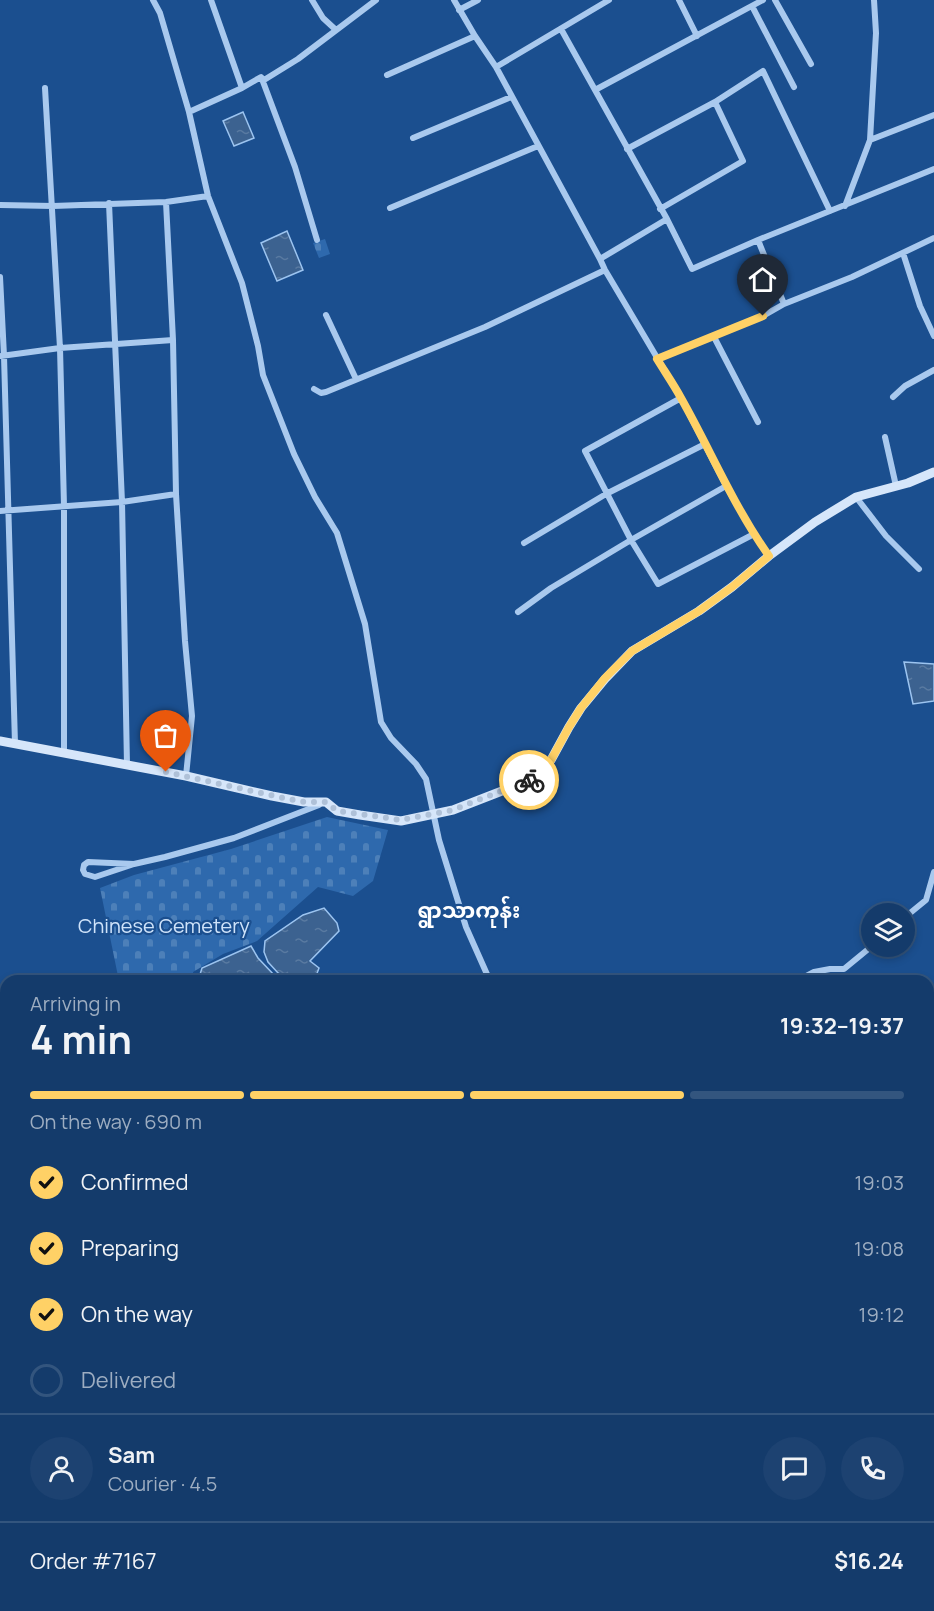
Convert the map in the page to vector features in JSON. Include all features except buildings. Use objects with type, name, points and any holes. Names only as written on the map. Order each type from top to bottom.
[{"type":"main road","points":[[0,741],[186,776],[293,800],[326,802],[337,811],[401,820],[453,810],[525,782],[539,773],[551,760],[581,708],[605,678],[632,651],[699,611],[815,522],[856,497],[934,472]]},
{"type":"street","points":[[153,0],[160,13],[189,112],[208,196],[242,283],[263,375],[294,454],[315,497],[337,533],[365,624],[381,722],[391,738],[416,764],[426,779],[439,840],[466,927],[487,975]]},
{"type":"street","points":[[211,0],[242,88]]},
{"type":"street","points":[[312,0],[323,18],[336,30]]},
{"type":"street","points":[[261,77],[264,80],[297,59],[376,0]]},
{"type":"street","points":[[454,0],[496,67],[604,270],[681,398],[726,486],[769,556]]},
{"type":"street","points":[[459,10],[477,0]]},
{"type":"street","points":[[593,0],[597,7]]},
{"type":"street","points":[[496,67],[609,0]]},
{"type":"street","points":[[679,0],[697,36]]},
{"type":"street","points":[[595,90],[763,0]]},
{"type":"street","points":[[775,0],[811,64]]},
{"type":"street","points":[[845,206],[870,140],[876,33],[874,0]]},
{"type":"street","points":[[752,6],[794,87]]},
{"type":"street","points":[[561,29],[667,219],[692,269],[934,169]]},
{"type":"street","points":[[387,75],[475,36]]},
{"type":"street","points":[[627,149],[715,102],[763,71],[830,211]]},
{"type":"street","points":[[189,112],[261,77]]},
{"type":"street","points":[[261,77],[295,167],[317,240]]},
{"type":"street","points":[[45,87],[60,348],[64,506],[64,753]]},
{"type":"street","points":[[413,138],[511,97]]},
{"type":"street","points":[[660,209],[742,161],[715,102]]},
{"type":"street","points":[[870,140],[934,115]]},
{"type":"street","points":[[390,208],[538,146]]},
{"type":"street","points":[[0,205],[53,206],[166,202],[208,196]]},
{"type":"street","points":[[166,202],[173,340],[176,494],[192,716],[186,776]]},
{"type":"street","points":[[109,203],[122,502],[128,765]]},
{"type":"street","points":[[600,259],[667,219]]},
{"type":"street","points":[[758,240],[784,304]]},
{"type":"street","points":[[657,359],[763,316],[784,304],[852,277],[934,240]]},
{"type":"street","points":[[903,253],[920,306],[934,336]]},
{"type":"street","points":[[314,389],[321,393],[326,392],[485,327],[604,270]]},
{"type":"street","points":[[0,277],[4,511],[15,744]]},
{"type":"street","points":[[326,315],[356,379]]},
{"type":"street","points":[[714,337],[758,422]]},
{"type":"street","points":[[2,356],[60,348],[173,340]]},
{"type":"street","points":[[892,397],[905,386],[934,370]]},
{"type":"street","points":[[681,398],[585,450],[606,494],[658,584],[754,534]]},
{"type":"street","points":[[885,436],[896,486]]},
{"type":"street","points":[[524,543],[606,494],[705,444]]},
{"type":"street","points":[[518,612],[551,588],[726,486]]},
{"type":"street","points":[[4,511],[122,502],[176,494]]},
{"type":"street","points":[[856,497],[886,536],[919,569]]},
{"type":"street","points":[[134,864],[88,862],[84,865],[83,870],[85,874],[95,878],[134,864],[234,838],[326,802]]},
{"type":"street","points":[[915,909],[926,900],[934,872]]},
{"type":"street","points":[[808,975],[830,969],[844,969],[861,955]]},
{"type":"green space","points":[[325,239],[330,254],[319,258],[313,243]]},
{"type":"green space","name":"Chinese Cemetery","points":[[327,817],[388,830],[373,881],[353,896],[318,887],[257,941],[223,954],[193,972],[193,975],[118,975],[100,888],[134,875],[231,849]]},
{"type":"water","points":[[243,112],[254,138],[234,146],[223,121]]},
{"type":"water","points":[[287,231],[303,270],[277,281],[261,243]]},
{"type":"water","points":[[904,662],[934,664],[934,701],[913,704]]},
{"type":"water","points":[[324,908],[337,923],[339,931],[310,961],[319,968],[316,975],[282,975],[268,962],[264,952],[265,941],[303,915]]},
{"type":"water","points":[[251,946],[258,958],[274,975],[200,975],[202,968]]},
{"type":"way so far","points":[[166,772],[272,796],[304,802],[326,802],[337,811],[401,820],[453,810],[529,780]]},
{"type":"district","name":"ရွာသာကုန်း","points":[[469,910]]},
{"type":"route","points":[[529,780],[551,760],[581,708],[605,678],[632,651],[699,611],[769,556],[726,486],[681,398],[657,359],[763,316]]}]
